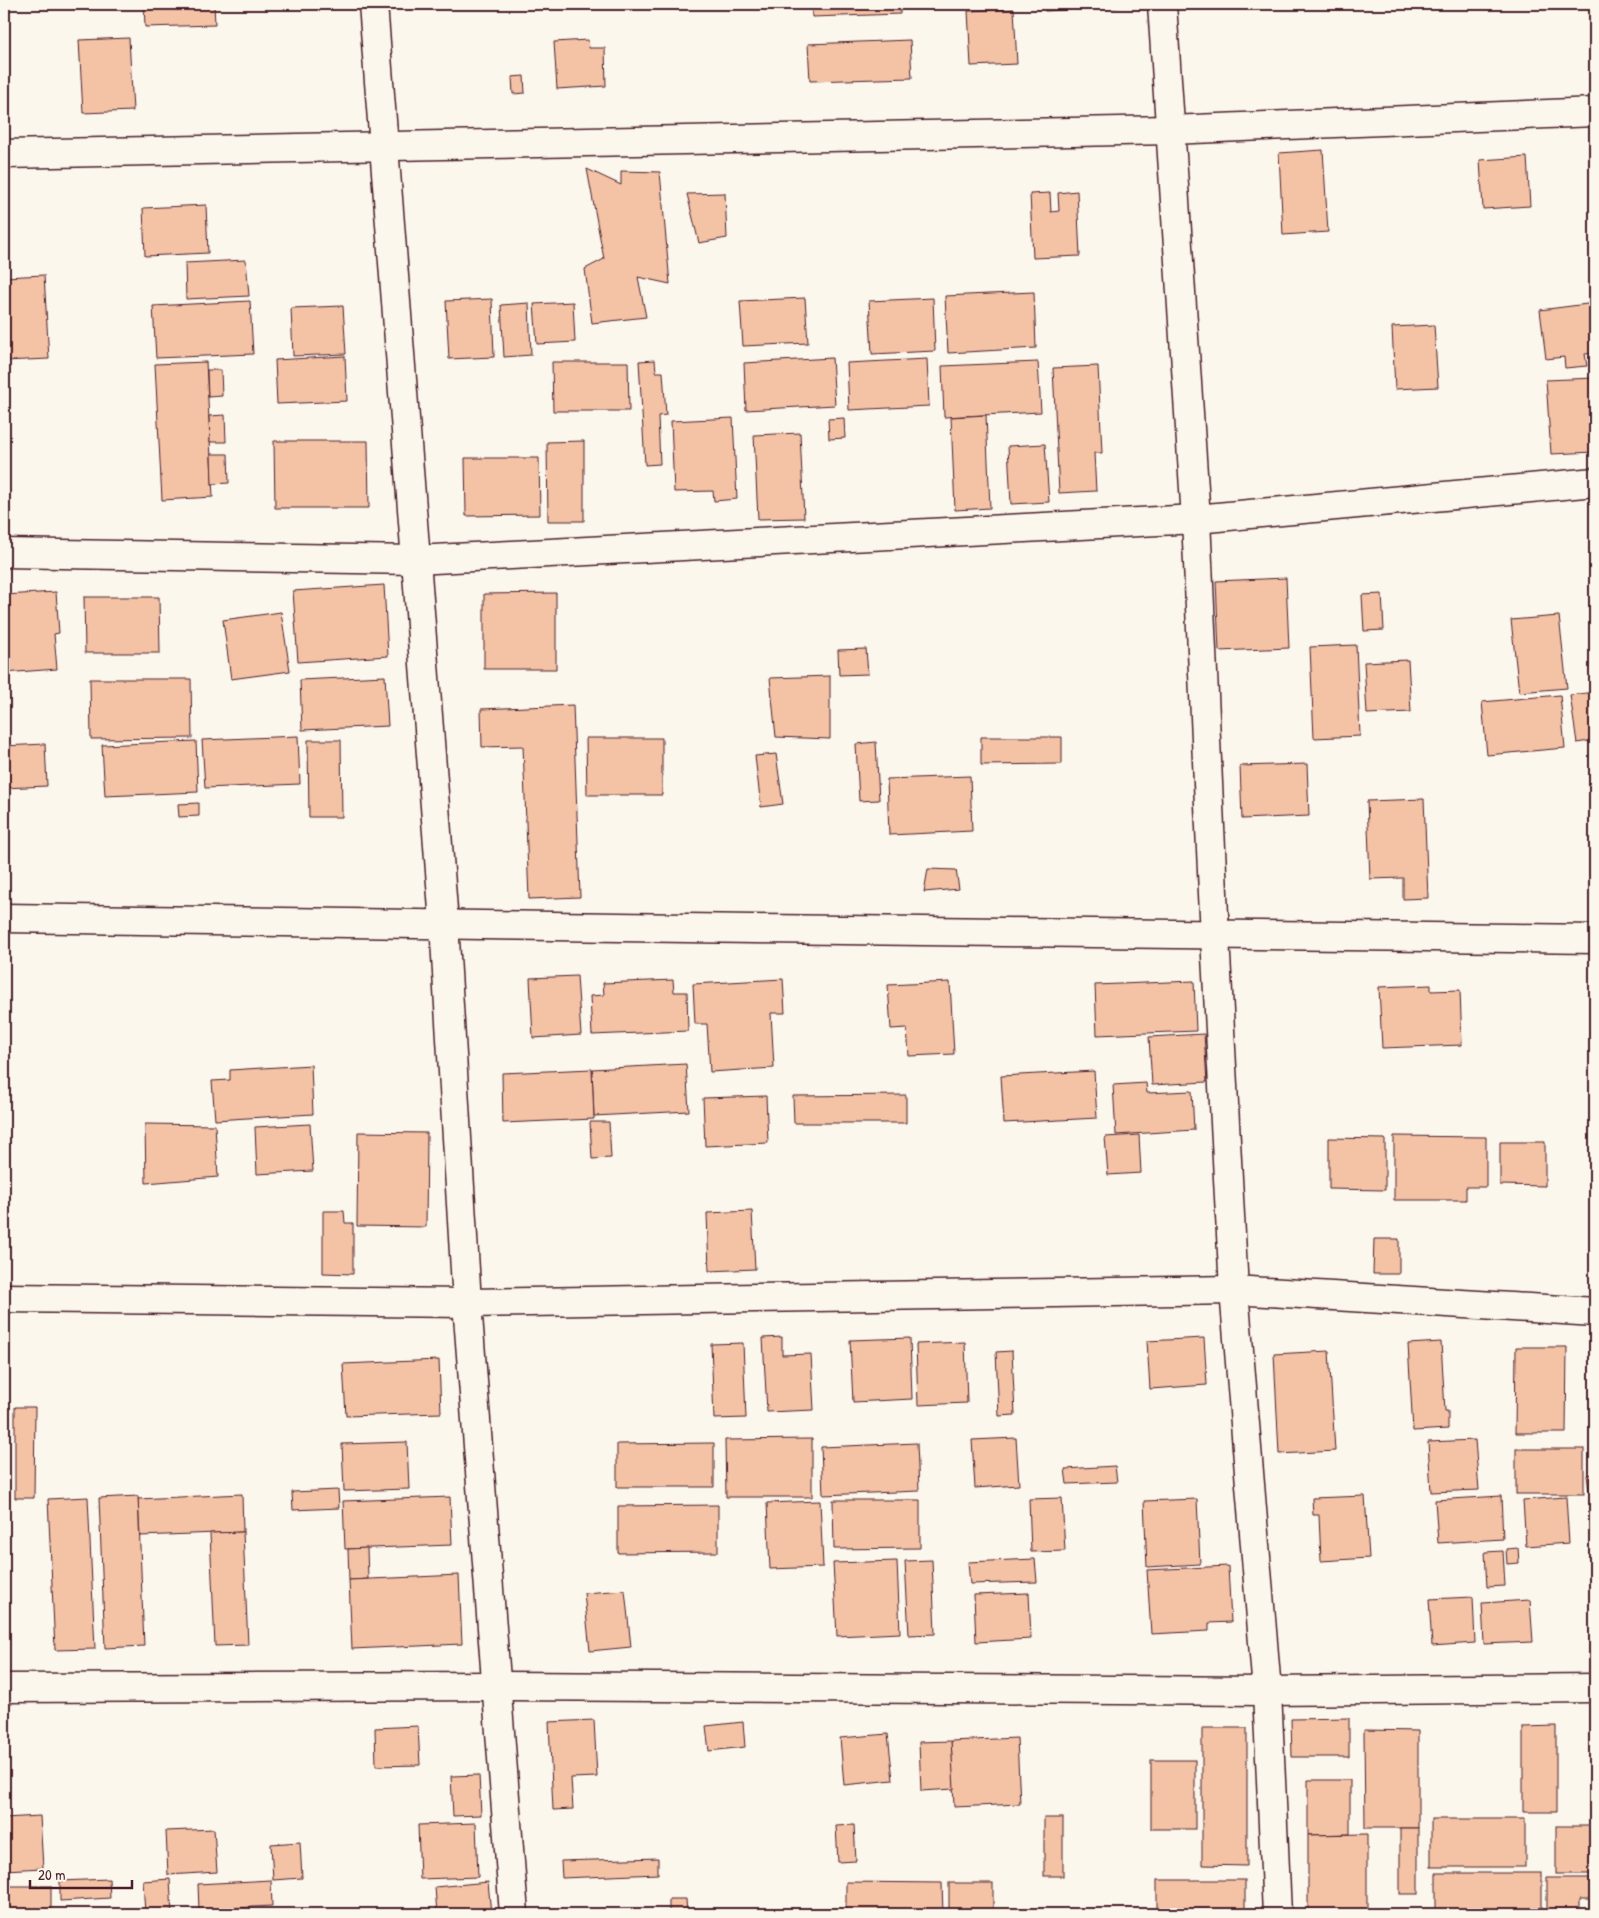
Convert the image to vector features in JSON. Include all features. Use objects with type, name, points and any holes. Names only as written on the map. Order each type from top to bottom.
[{"type":"street","points":[[373,4],[444,923],[467,1303],[514,1914]]},
{"type":"street","points":[[1162,4],[1196,519],[1215,937],[1234,1290],[1268,1691],[1277,1914]]},
{"type":"street","points":[[4,154],[1170,130],[1595,112]]},
{"type":"street","points":[[4,553],[415,560],[1196,519],[1595,482]]},
{"type":"street","points":[[4,918],[444,923],[1215,937],[1595,939]]},
{"type":"street","points":[[4,1298],[467,1303],[1234,1290],[1595,1312]]},
{"type":"street","points":[[4,1688],[496,1686],[1268,1691],[1595,1688]]},
{"type":"building","points":[[144,4],[214,4],[215,25],[145,27]]},
{"type":"building","points":[[811,4],[900,4],[900,14],[812,17]]},
{"type":"building","points":[[1044,4],[1118,4],[1118,7],[1045,11]]},
{"type":"building","points":[[1014,9],[1017,64],[971,66],[968,11]]},
{"type":"building","points":[[129,38],[133,111],[83,113],[79,40]]},
{"type":"building","points":[[588,40],[589,48],[605,48],[606,86],[557,89],[554,42]]},
{"type":"building","points":[[910,40],[912,78],[810,81],[808,44]]},
{"type":"building","points":[[524,76],[525,93],[513,94],[512,77]]},
{"type":"building","points":[[1323,150],[1328,232],[1283,235],[1279,153]]},
{"type":"building","points":[[1527,157],[1530,206],[1483,209],[1480,160]]},
{"type":"building","points":[[587,169],[621,185],[621,171],[660,172],[670,284],[638,277],[646,317],[592,323],[585,269],[604,259]]},
{"type":"building","points":[[1077,191],[1080,256],[1033,258],[1030,194],[1050,193],[1051,212],[1059,211],[1058,193]]},
{"type":"building","points":[[725,193],[727,238],[699,243],[687,194]]},
{"type":"building","points":[[206,205],[208,253],[145,256],[143,208]]},
{"type":"building","points":[[246,260],[249,296],[186,299],[185,263]]},
{"type":"building","points":[[44,275],[49,359],[4,361],[4,277]]},
{"type":"building","points":[[1034,292],[1036,348],[948,353],[945,296]]},
{"type":"building","points":[[805,298],[808,343],[743,346],[740,301]]},
{"type":"building","points":[[933,298],[935,351],[872,354],[869,301]]},
{"type":"building","points":[[492,299],[494,357],[449,359],[446,301]]},
{"type":"building","points":[[250,301],[253,354],[156,358],[153,306]]},
{"type":"building","points":[[573,302],[575,342],[537,344],[534,304]]},
{"type":"building","points":[[529,303],[531,355],[504,357],[501,305]]},
{"type":"building","points":[[1595,303],[1595,353],[1585,354],[1587,366],[1565,368],[1564,357],[1546,359],[1540,310]]},
{"type":"building","points":[[343,306],[346,354],[293,356],[291,308]]},
{"type":"building","points":[[1434,325],[1438,387],[1395,389],[1392,327]]},
{"type":"building","points":[[345,356],[347,401],[277,404],[275,360]]},
{"type":"building","points":[[832,358],[835,405],[746,410],[744,363]]},
{"type":"building","points":[[927,359],[929,406],[849,410],[847,363]]},
{"type":"building","points":[[655,360],[656,372],[663,372],[666,415],[658,416],[660,464],[645,465],[639,361]]},
{"type":"building","points":[[206,362],[213,497],[162,500],[155,364]]},
{"type":"building","points":[[552,362],[628,362],[629,411],[553,411]]},
{"type":"building","points":[[1038,362],[1041,412],[944,417],[942,366]]},
{"type":"building","points":[[1098,366],[1102,453],[1094,453],[1096,491],[1059,493],[1053,368]]},
{"type":"building","points":[[207,370],[221,370],[222,396],[208,397]]},
{"type":"building","points":[[1595,378],[1595,452],[1551,454],[1546,380]]},
{"type":"building","points":[[225,415],[226,442],[210,442],[209,416]]},
{"type":"building","points":[[986,415],[990,508],[955,510],[951,417]]},
{"type":"building","points":[[733,418],[737,499],[714,501],[713,491],[674,492],[671,421]]},
{"type":"building","points":[[844,418],[845,438],[829,439],[828,419]]},
{"type":"building","points":[[800,433],[804,518],[758,519],[754,435]]},
{"type":"building","points":[[274,441],[368,441],[369,508],[275,508]]},
{"type":"building","points":[[584,441],[584,521],[548,521],[547,442]]},
{"type":"building","points":[[1045,444],[1049,502],[1011,504],[1008,446]]},
{"type":"building","points":[[211,454],[228,454],[229,483],[212,484]]},
{"type":"building","points":[[465,458],[539,458],[540,515],[466,516]]},
{"type":"building","points":[[1286,578],[1289,648],[1219,651],[1216,581]]},
{"type":"building","points":[[384,585],[388,656],[298,662],[293,591]]},
{"type":"building","points":[[56,592],[59,633],[54,634],[57,669],[4,673],[4,595]]},
{"type":"building","points":[[556,593],[556,669],[484,669],[484,594]]},
{"type":"building","points":[[1382,594],[1384,630],[1364,631],[1362,595]]},
{"type":"building","points":[[84,597],[159,597],[160,653],[85,653]]},
{"type":"building","points":[[281,612],[290,671],[231,679],[223,620]]},
{"type":"building","points":[[1559,616],[1567,688],[1519,692],[1511,620]]},
{"type":"building","points":[[1356,645],[1360,736],[1314,738],[1310,647]]},
{"type":"building","points":[[866,649],[868,674],[839,675],[838,650]]},
{"type":"building","points":[[1408,660],[1411,712],[1367,714],[1364,662]]},
{"type":"building","points":[[385,676],[388,726],[302,730],[300,680]]},
{"type":"building","points":[[830,676],[830,739],[776,737],[770,678]]},
{"type":"building","points":[[90,679],[191,679],[192,738],[91,739]]},
{"type":"building","points":[[1595,692],[1595,740],[1577,743],[1570,695]]},
{"type":"building","points":[[1560,695],[1565,748],[1487,755],[1482,702]]},
{"type":"building","points":[[573,705],[580,897],[529,899],[523,746],[482,747],[481,709]]},
{"type":"building","points":[[298,736],[300,784],[205,788],[202,740]]},
{"type":"building","points":[[981,737],[1062,737],[1062,764],[981,765]]},
{"type":"building","points":[[586,738],[662,738],[662,795],[587,795]]},
{"type":"building","points":[[308,740],[341,740],[342,817],[309,817]]},
{"type":"building","points":[[196,741],[198,792],[105,796],[102,745]]},
{"type":"building","points":[[876,742],[879,800],[859,801],[856,744]]},
{"type":"building","points":[[45,744],[47,786],[4,788],[4,746]]},
{"type":"building","points":[[776,754],[783,804],[761,807],[755,756]]},
{"type":"building","points":[[1307,764],[1309,816],[1242,819],[1240,766]]},
{"type":"building","points":[[970,776],[972,831],[889,835],[887,779]]},
{"type":"building","points":[[1424,799],[1428,898],[1403,899],[1403,878],[1370,879],[1367,801]]},
{"type":"building","points":[[199,803],[199,816],[179,817],[178,804]]},
{"type":"building","points":[[928,869],[956,870],[959,889],[924,892]]},
{"type":"building","points":[[577,976],[581,1035],[533,1038],[530,978]]},
{"type":"building","points":[[783,979],[785,1013],[771,1013],[774,1068],[710,1072],[707,1024],[695,1024],[693,984]]},
{"type":"building","points":[[673,980],[674,992],[687,992],[688,1031],[592,1035],[590,996],[604,995],[603,983]]},
{"type":"building","points":[[1194,981],[1196,1031],[1097,1035],[1095,985]]},
{"type":"building","points":[[950,982],[954,1054],[909,1056],[907,1028],[891,1029],[888,985]]},
{"type":"building","points":[[1431,985],[1431,991],[1460,990],[1462,1045],[1382,1048],[1379,987]]},
{"type":"building","points":[[1204,1034],[1207,1082],[1152,1085],[1149,1037]]},
{"type":"building","points":[[686,1064],[689,1111],[594,1116],[592,1069]]},
{"type":"building","points":[[311,1065],[313,1114],[215,1120],[212,1081],[230,1080],[230,1070]]},
{"type":"building","points":[[592,1069],[594,1119],[503,1123],[502,1073]]},
{"type":"building","points":[[1094,1071],[1097,1118],[1004,1123],[1001,1076]]},
{"type":"building","points":[[1146,1083],[1147,1093],[1192,1091],[1194,1130],[1116,1135],[1113,1085]]},
{"type":"building","points":[[906,1095],[906,1123],[794,1123],[793,1096]]},
{"type":"building","points":[[766,1096],[768,1143],[705,1146],[703,1098]]},
{"type":"building","points":[[590,1122],[609,1122],[611,1158],[592,1159]]},
{"type":"building","points":[[145,1124],[215,1125],[218,1177],[146,1183]]},
{"type":"building","points":[[310,1124],[313,1171],[257,1174],[255,1127]]},
{"type":"building","points":[[358,1132],[427,1133],[426,1227],[357,1226]]},
{"type":"building","points":[[1139,1135],[1141,1173],[1108,1175],[1105,1137]]},
{"type":"building","points":[[1394,1136],[1486,1137],[1486,1187],[1466,1187],[1466,1200],[1394,1200]]},
{"type":"building","points":[[1329,1138],[1385,1139],[1385,1190],[1329,1189]]},
{"type":"building","points":[[1500,1142],[1545,1142],[1545,1186],[1500,1185]]},
{"type":"building","points":[[323,1211],[344,1211],[345,1223],[353,1223],[353,1274],[323,1273]]},
{"type":"building","points":[[752,1211],[755,1269],[709,1271],[707,1213]]},
{"type":"building","points":[[1374,1239],[1399,1239],[1399,1274],[1373,1274]]},
{"type":"building","points":[[782,1337],[782,1355],[811,1354],[814,1410],[767,1412],[763,1338]]},
{"type":"building","points":[[910,1338],[912,1399],[853,1402],[850,1340]]},
{"type":"building","points":[[1204,1338],[1207,1385],[1150,1389],[1147,1341]]},
{"type":"building","points":[[965,1342],[967,1403],[918,1405],[916,1344]]},
{"type":"building","points":[[1441,1342],[1445,1411],[1448,1411],[1448,1429],[1413,1431],[1408,1344]]},
{"type":"building","points":[[743,1343],[746,1418],[714,1419],[711,1344]]},
{"type":"building","points":[[1516,1347],[1567,1347],[1566,1433],[1515,1433]]},
{"type":"building","points":[[1012,1351],[1015,1415],[999,1416],[996,1352]]},
{"type":"building","points":[[1329,1351],[1335,1451],[1279,1454],[1274,1354]]},
{"type":"building","points":[[439,1360],[441,1413],[346,1416],[343,1364]]},
{"type":"building","points":[[15,1407],[35,1407],[34,1498],[15,1498]]},
{"type":"building","points":[[1016,1438],[1019,1485],[975,1488],[972,1440]]},
{"type":"building","points":[[812,1439],[812,1497],[726,1497],[725,1440]]},
{"type":"building","points":[[1475,1440],[1479,1490],[1431,1492],[1428,1442]]},
{"type":"building","points":[[407,1442],[409,1489],[344,1491],[342,1444]]},
{"type":"building","points":[[714,1443],[714,1487],[617,1487],[617,1444]]},
{"type":"building","points":[[917,1443],[919,1491],[823,1495],[821,1447]]},
{"type":"building","points":[[1516,1449],[1584,1449],[1584,1494],[1516,1494]]},
{"type":"building","points":[[1115,1466],[1117,1482],[1067,1484],[1065,1469]]},
{"type":"building","points":[[1595,1474],[1595,1491],[1589,1491],[1587,1475]]},
{"type":"building","points":[[338,1490],[339,1508],[293,1510],[292,1492]]},
{"type":"building","points":[[242,1494],[243,1532],[140,1536],[138,1499]]},
{"type":"building","points":[[138,1496],[144,1646],[105,1648],[99,1498]]},
{"type":"building","points":[[1365,1496],[1369,1558],[1321,1561],[1319,1515],[1313,1515],[1312,1498]]},
{"type":"building","points":[[1501,1496],[1503,1539],[1438,1543],[1435,1500]]},
{"type":"building","points":[[88,1497],[95,1649],[55,1650],[48,1499]]},
{"type":"building","points":[[450,1497],[452,1545],[345,1549],[343,1501]]},
{"type":"building","points":[[1566,1497],[1569,1543],[1526,1546],[1523,1500]]},
{"type":"building","points":[[1062,1498],[1065,1551],[1031,1552],[1029,1499]]},
{"type":"building","points":[[1197,1499],[1200,1564],[1147,1567],[1144,1501]]},
{"type":"building","points":[[833,1500],[920,1500],[920,1548],[834,1549]]},
{"type":"building","points":[[820,1501],[823,1567],[770,1569],[767,1503]]},
{"type":"building","points":[[718,1505],[718,1552],[618,1553],[618,1506]]},
{"type":"building","points":[[243,1532],[248,1645],[215,1646],[210,1533]]},
{"type":"building","points":[[367,1548],[368,1579],[349,1580],[348,1549]]},
{"type":"building","points":[[1518,1548],[1519,1563],[1507,1564],[1506,1549]]},
{"type":"building","points":[[1503,1551],[1505,1586],[1487,1587],[1485,1552]]},
{"type":"building","points":[[1035,1559],[1037,1582],[970,1584],[968,1562]]},
{"type":"building","points":[[932,1560],[935,1634],[909,1635],[905,1561]]},
{"type":"building","points":[[897,1561],[900,1633],[837,1636],[833,1563]]},
{"type":"building","points":[[1228,1566],[1231,1622],[1209,1623],[1209,1631],[1151,1634],[1147,1570]]},
{"type":"building","points":[[459,1575],[462,1644],[352,1649],[349,1580]]},
{"type":"building","points":[[625,1590],[631,1647],[590,1651],[584,1593]]},
{"type":"building","points":[[1029,1593],[1031,1639],[976,1642],[974,1595]]},
{"type":"building","points":[[1473,1597],[1475,1643],[1432,1646],[1429,1599]]},
{"type":"building","points":[[1530,1600],[1533,1642],[1484,1644],[1482,1603]]},
{"type":"building","points":[[1349,1718],[1349,1757],[1292,1757],[1291,1719]]},
{"type":"building","points":[[594,1720],[597,1777],[571,1778],[573,1809],[553,1810],[549,1722]]},
{"type":"building","points":[[743,1722],[745,1747],[709,1751],[706,1726]]},
{"type":"building","points":[[418,1726],[420,1765],[376,1766],[375,1728]]},
{"type":"building","points":[[1556,1726],[1556,1812],[1523,1812],[1523,1727]]},
{"type":"building","points":[[1202,1728],[1247,1728],[1247,1866],[1202,1865]]},
{"type":"building","points":[[1364,1730],[1418,1731],[1418,1828],[1365,1828]]},
{"type":"building","points":[[888,1734],[893,1780],[844,1785],[840,1738]]},
{"type":"building","points":[[1017,1738],[1020,1804],[954,1807],[951,1741]]},
{"type":"building","points":[[951,1741],[954,1789],[921,1791],[919,1742]]},
{"type":"building","points":[[1151,1760],[1195,1760],[1195,1829],[1151,1829]]},
{"type":"building","points":[[479,1775],[481,1815],[453,1816],[451,1776]]},
{"type":"building","points":[[1308,1780],[1350,1780],[1350,1834],[1308,1835]]},
{"type":"building","points":[[40,1816],[43,1868],[4,1870],[4,1818]]},
{"type":"building","points":[[1044,1818],[1063,1818],[1063,1876],[1044,1876]]},
{"type":"building","points":[[1431,1819],[1525,1819],[1525,1867],[1431,1867]]},
{"type":"building","points":[[476,1823],[478,1877],[420,1879],[418,1825]]},
{"type":"building","points":[[854,1825],[856,1861],[838,1862],[836,1826]]},
{"type":"building","points":[[1556,1826],[1595,1826],[1595,1874],[1556,1874]]},
{"type":"building","points":[[1400,1828],[1418,1828],[1418,1894],[1400,1894]]},
{"type":"building","points":[[214,1829],[217,1872],[168,1875],[166,1831]]},
{"type":"building","points":[[1367,1834],[1367,1914],[1308,1914],[1308,1835]]},
{"type":"building","points":[[300,1842],[302,1878],[273,1880],[271,1844]]},
{"type":"building","points":[[658,1858],[658,1874],[562,1878],[561,1861]]},
{"type":"building","points":[[1436,1873],[1542,1873],[1542,1914],[1436,1914]]},
{"type":"building","points":[[1547,1878],[1595,1878],[1595,1899],[1579,1899],[1579,1914],[1547,1914]]},
{"type":"building","points":[[109,1879],[110,1898],[60,1901],[60,1881]]},
{"type":"building","points":[[170,1879],[172,1914],[145,1914],[143,1881]]},
{"type":"building","points":[[271,1880],[272,1906],[199,1910],[198,1884]]},
{"type":"building","points":[[1157,1880],[1245,1880],[1245,1914],[1157,1914]]},
{"type":"building","points":[[488,1882],[491,1914],[437,1914],[435,1887]]},
{"type":"building","points":[[846,1882],[942,1883],[943,1914],[846,1914]]},
{"type":"building","points":[[949,1883],[993,1883],[993,1914],[949,1914]]},
{"type":"building","points":[[4,1886],[51,1886],[51,1914],[4,1914]]},
{"type":"building","points":[[669,1899],[686,1899],[687,1914],[669,1914]]},
{"type":"building","points":[[701,1910],[760,1910],[760,1914],[701,1914]]}]
